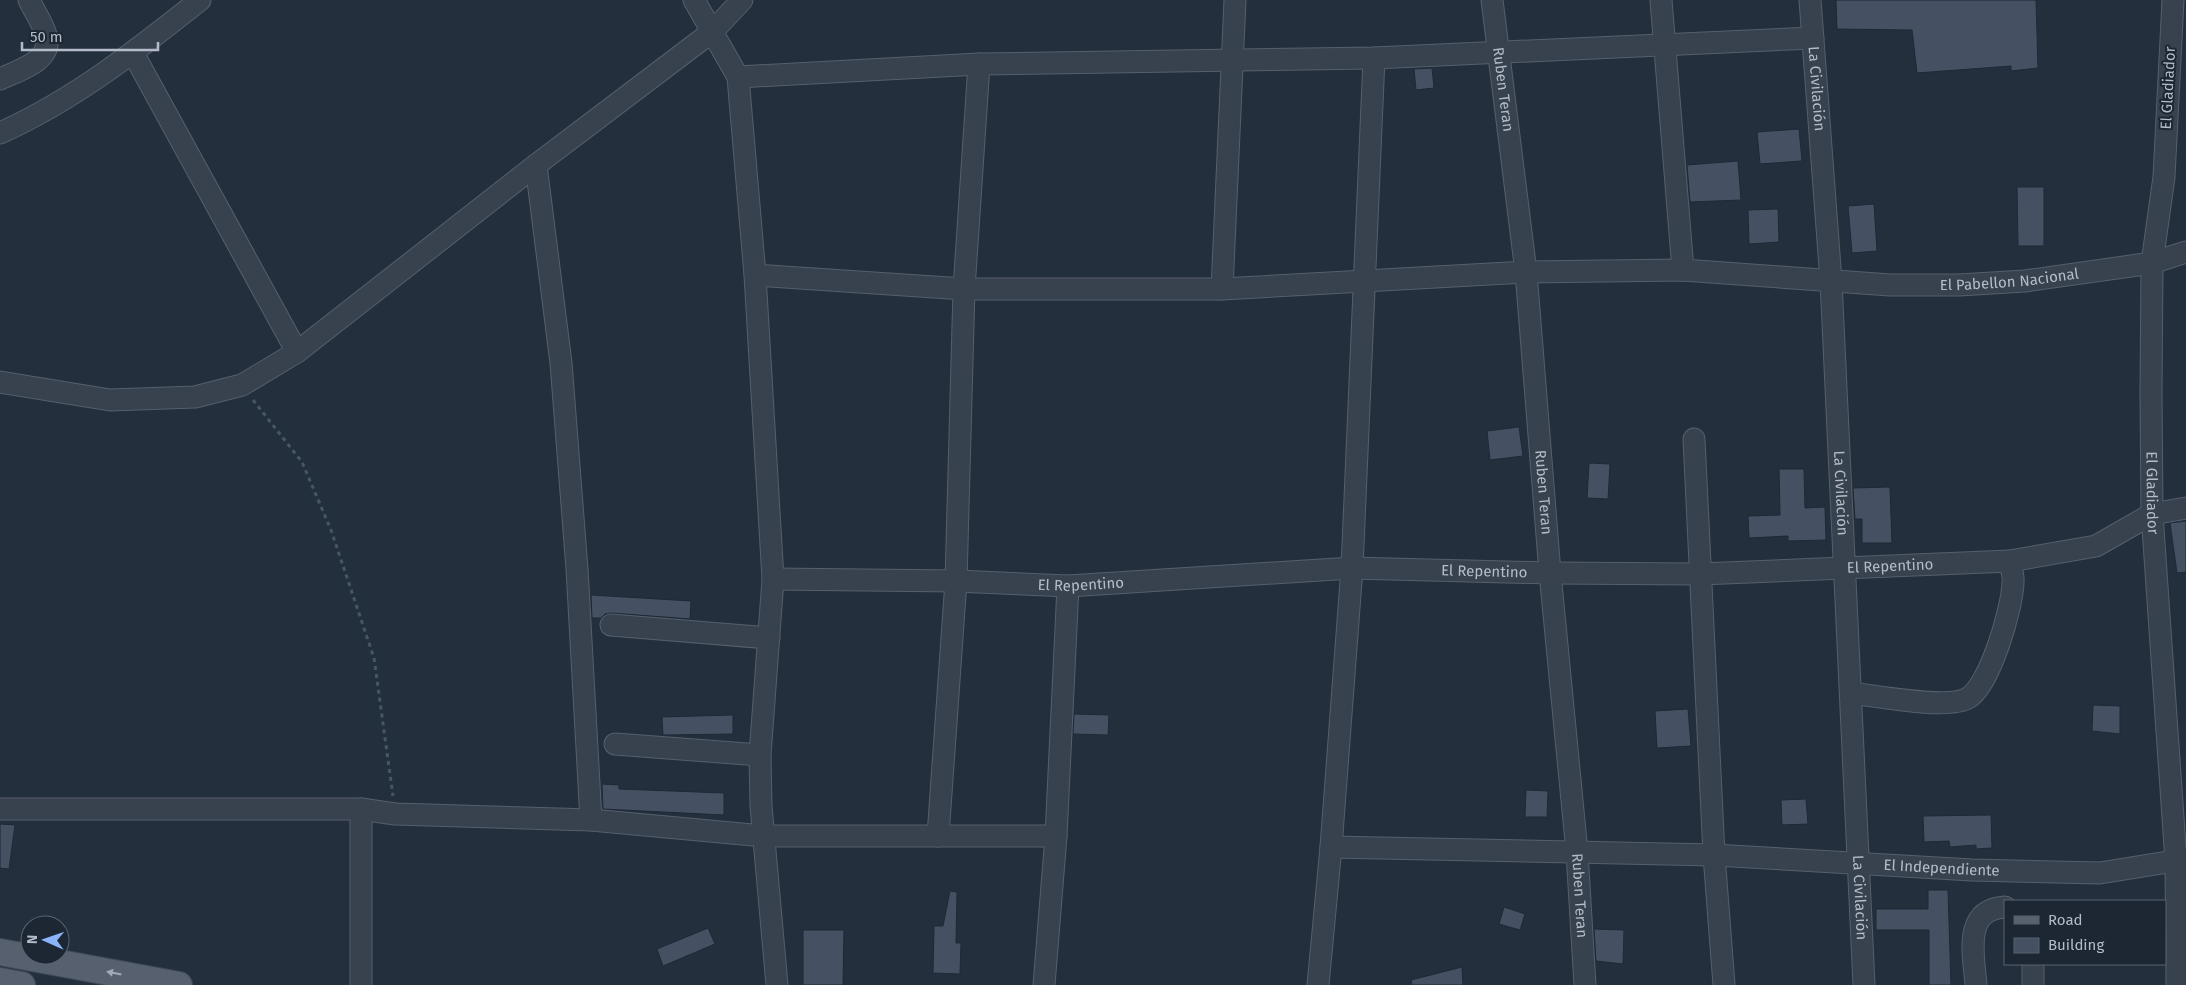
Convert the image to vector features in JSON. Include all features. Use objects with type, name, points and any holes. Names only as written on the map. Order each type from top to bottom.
[{"type":"main road","points":[[0,952],[179,985]]},
{"type":"main road","points":[[0,981],[22,985]]},
{"type":"street","points":[[0,79],[38,60],[43,54],[47,40],[46,34],[29,0]]},
{"type":"street","points":[[0,133],[28,120],[82,89],[133,53],[200,0]]},
{"type":"street","points":[[694,0],[738,77],[754,275],[773,579],[760,755],[761,806],[777,985]]},
{"type":"street","points":[[0,382],[110,400],[195,397],[242,385],[297,352],[536,165],[713,31],[742,0]]},
{"type":"street","points":[[1222,289],[1235,0]]},
{"type":"street","name":"Ruben Teran","points":[[1492,0],[1526,272],[1550,574],[1577,852],[1585,985]]},
{"type":"street","points":[[1662,0],[1683,270]]},
{"type":"street","name":"La Civilación","points":[[1810,0],[1831,281],[1851,693],[1856,862],[1864,985]]},
{"type":"street","name":"El Gladiador","points":[[2173,0],[2164,177],[2152,263],[2150,393],[2152,514],[2181,860],[2177,985]]},
{"type":"street","points":[[738,77],[979,64],[1374,58],[1812,38]]},
{"type":"street","points":[[133,53],[297,352]]},
{"type":"street","points":[[1318,985],[1331,847],[1352,568],[1366,281],[1374,58]]},
{"type":"street","points":[[938,836],[956,580],[964,288],[979,64]]},
{"type":"street","points":[[536,165],[561,363],[577,569],[590,820]]},
{"type":"street","name":"El Pabellon Nacional","points":[[754,275],[964,288],[1222,289],[1526,272],[1683,270],[1890,285],[1960,285],[2025,282],[2152,263],[2186,252]]},
{"type":"street","points":[[1694,439],[1714,855],[1724,985]]},
{"type":"street","name":"El Repentino","points":[[773,579],[956,580],[1068,586],[1352,568],[1550,574],[1700,574],[2010,561],[2096,546],[2152,514],[2186,508]]},
{"type":"street","points":[[1851,693],[1945,703],[1968,698],[1986,676],[2008,617],[2014,582],[2010,561]]},
{"type":"street","points":[[1044,985],[1056,836],[1068,586]]},
{"type":"street","points":[[611,625],[769,638]]},
{"type":"street","points":[[615,744],[760,755]]},
{"type":"street","points":[[0,809],[361,809],[395,814],[590,820],[764,836],[1056,836]]},
{"type":"street","points":[[361,809],[361,985]]},
{"type":"street","name":"El Independiente","points":[[1331,847],[1714,855],[1972,870],[2100,873],[2181,860]]},
{"type":"street","points":[[1976,985],[1974,930],[1982,916],[1989,911],[2004,907]]},
{"type":"street","points":[[2033,965],[2033,985]]},
{"type":"path","points":[[242,385],[302,462],[331,530],[374,658],[395,814]]},
{"type":"building","points":[[1836,0],[2036,0],[2038,68],[2011,71],[2011,66],[1917,73],[1912,30],[1837,29]]},
{"type":"building","points":[[1432,68],[1434,88],[1416,90],[1414,69]]},
{"type":"building","points":[[1799,129],[1802,161],[1760,164],[1757,132]]},
{"type":"building","points":[[1738,161],[1741,200],[1690,202],[1687,165]]},
{"type":"building","points":[[2017,187],[2044,187],[2044,246],[2018,246]]},
{"type":"building","points":[[1874,204],[1877,251],[1852,253],[1848,206]]},
{"type":"building","points":[[1778,209],[1779,242],[1749,244],[1748,210]]},
{"type":"building","points":[[1519,427],[1523,456],[1490,460],[1487,431]]},
{"type":"building","points":[[1589,463],[1610,464],[1608,499],[1587,498]]},
{"type":"building","points":[[1779,469],[1804,469],[1805,508],[1825,507],[1826,540],[1788,541],[1788,536],[1749,538],[1748,516],[1780,515]]},
{"type":"building","points":[[1890,487],[1892,543],[1862,543],[1862,519],[1855,519],[1853,488]]},
{"type":"building","points":[[2186,521],[2186,572],[2177,573],[2170,523]]},
{"type":"building","points":[[591,595],[691,601],[690,619],[612,613],[605,614],[601,618],[592,618]]},
{"type":"building","points":[[2093,705],[2120,706],[2120,734],[2092,731]]},
{"type":"building","points":[[1688,709],[1691,746],[1657,748],[1655,711]]},
{"type":"building","points":[[1074,714],[1109,715],[1108,735],[1073,734]]},
{"type":"building","points":[[733,715],[733,734],[663,735],[662,717]]},
{"type":"building","points":[[602,784],[619,785],[619,789],[724,793],[724,815],[603,809]]},
{"type":"building","points":[[1526,790],[1548,791],[1547,817],[1525,817]]},
{"type":"building","points":[[1806,799],[1808,824],[1782,825],[1781,800]]},
{"type":"building","points":[[1991,815],[1992,848],[1976,849],[1976,845],[1950,847],[1949,841],[1924,842],[1923,816]]},
{"type":"building","points":[[0,824],[15,825],[9,869],[0,868]]},
{"type":"building","points":[[1928,890],[1948,890],[1951,985],[1929,985],[1929,930],[1876,930],[1876,909],[1928,909]]},
{"type":"building","points":[[950,891],[957,892],[956,943],[961,943],[960,974],[933,973],[934,926],[943,926]]},
{"type":"building","points":[[1504,907],[1525,914],[1520,930],[1499,924]]},
{"type":"building","points":[[708,928],[715,944],[663,966],[657,949]]},
{"type":"building","points":[[1594,929],[1624,930],[1623,964],[1596,961]]},
{"type":"building","points":[[803,930],[844,930],[843,985],[803,985]]},
{"type":"building","points":[[1462,967],[1463,985],[1412,985],[1411,980]]}]
